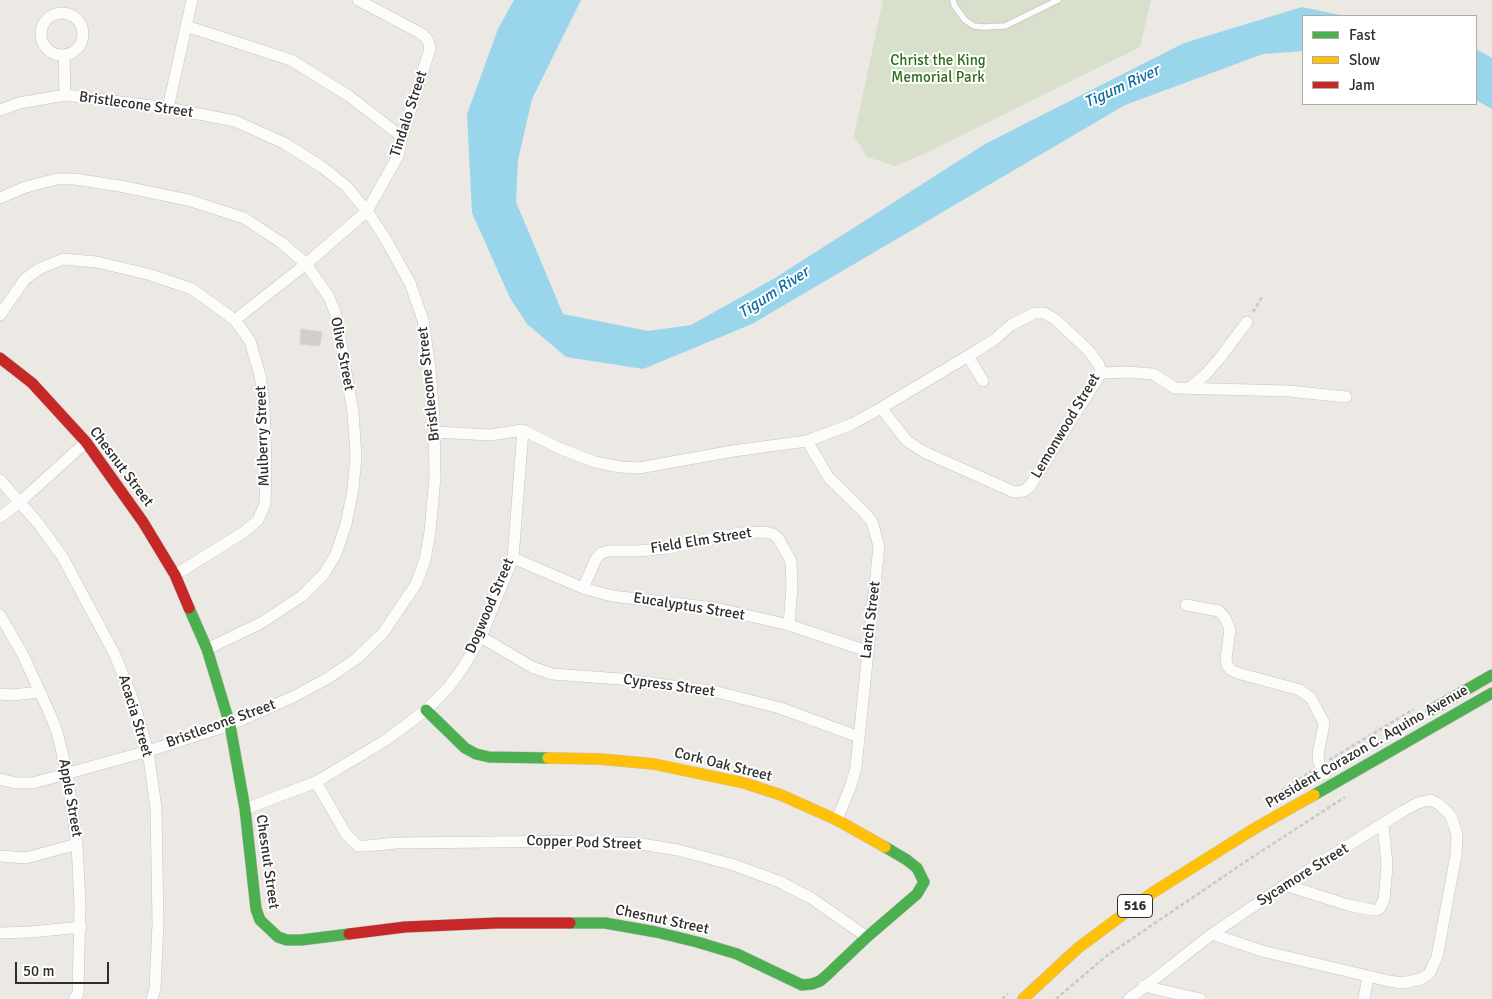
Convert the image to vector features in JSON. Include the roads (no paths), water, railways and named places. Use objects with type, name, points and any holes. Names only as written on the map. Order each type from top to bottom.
[{"type":"main road","name":"Chesnut Street","points":[[0,358],[32,383],[86,442],[143,522],[174,575],[207,650],[230,724],[245,809],[256,909],[260,920],[278,937],[287,940],[414,927],[496,923],[604,923],[656,932],[729,951],[802,985],[820,981],[867,937]]},
{"type":"main road","name":"President Corazon C. Aquino Avenue","points":[[1418,718],[1492,675]]},
{"type":"main road","name":"President Corazon C. Aquino Avenue","points":[[1023,999],[1078,948],[1152,893],[1257,827],[1492,692]]},
{"type":"main road","name":"Cork Oak Street","points":[[426,710],[464,748],[476,754],[489,757],[600,759],[654,764],[744,783],[781,796],[837,820],[907,860],[917,868],[924,882],[917,894],[867,937]]},
{"type":"main road","name":"President Corazon C. Aquino Avenue","points":[[1257,827],[1329,771]]},
{"type":"street","points":[[168,108],[192,0]]},
{"type":"street","name":"Tindalo Street","points":[[235,320],[306,264],[367,211],[398,156],[402,137],[430,49],[428,40],[422,34],[358,0]]},
{"type":"street","points":[[186,26],[291,60],[349,96],[402,137]]},
{"type":"street","points":[[64,55],[65,95]]},
{"type":"street","name":"Bristlecone Street","points":[[0,110],[19,103],[65,95],[168,108],[234,121],[284,142],[322,167],[346,186],[367,211],[385,238],[410,283],[423,320],[430,368],[435,432],[435,477],[430,532],[425,560],[416,584],[383,633],[356,659],[328,678],[262,712],[230,724],[148,751],[25,784],[15,784],[0,779]]},
{"type":"street","name":"Olive Street","points":[[0,198],[23,188],[49,181],[74,179],[188,200],[244,218],[282,243],[306,264],[329,297],[336,315],[353,412],[355,465],[353,490],[346,524],[336,554],[324,574],[302,596],[261,623],[207,650]]},
{"type":"street","name":"Mulberry Street","points":[[0,315],[25,278],[39,269],[63,259],[97,262],[152,275],[192,288],[235,320],[250,341],[260,375],[264,404],[265,504],[258,520],[244,532],[174,575]]},
{"type":"street","name":"Lemonwood Street","points":[[523,430],[561,449],[595,462],[620,467],[639,468],[733,451],[807,441],[844,427],[881,408],[968,356],[1024,317],[1035,313],[1044,313],[1055,319],[1095,358],[1101,373],[1030,486],[1024,491],[1014,492],[924,452],[907,441],[881,408]]},
{"type":"street","points":[[1188,388],[1206,374],[1219,360],[1247,322]]},
{"type":"street","points":[[968,356],[983,381]]},
{"type":"street","points":[[1101,373],[1152,374],[1175,388],[1289,391],[1346,398]]},
{"type":"street","points":[[435,432],[490,435],[523,430]]},
{"type":"street","name":"Dogwood Street","points":[[245,809],[316,782],[386,740],[426,710],[448,688],[481,637],[513,558],[523,430]]},
{"type":"street","name":"Larch Street","points":[[807,441],[829,478],[872,522],[879,546],[856,767],[837,820]]},
{"type":"street","points":[[0,517],[20,502],[86,442]]},
{"type":"street","name":"Acacia Street","points":[[0,480],[20,502],[62,556],[115,655],[133,700],[148,751],[156,808],[158,923],[155,996]]},
{"type":"street","name":"Field Elm Street","points":[[583,588],[596,559],[600,554],[607,551],[638,551],[668,548],[740,533],[765,532],[773,534],[778,538],[791,561],[792,586],[789,625]]},
{"type":"street","name":"Eucalyptus Street","points":[[513,558],[583,588],[612,596],[715,608],[789,625],[867,651]]},
{"type":"street","points":[[1186,606],[1219,611],[1225,618],[1230,628],[1226,658],[1231,670],[1300,690],[1311,698],[1324,723],[1318,759],[1329,771]]},
{"type":"street","name":"Apple Street","points":[[0,615],[23,655],[57,732],[67,773],[78,844],[81,927],[76,996]]},
{"type":"street","name":"Cypress Street","points":[[481,637],[532,667],[552,674],[621,679],[717,692],[780,708],[859,737]]},
{"type":"street","points":[[0,694],[11,695],[40,692]]},
{"type":"street","name":"Copper Pod Street","points":[[316,782],[346,834],[358,846],[396,843],[587,841],[641,844],[678,850],[734,865],[780,882],[811,898],[867,937]]},
{"type":"street","name":"Sycamore Street","points":[[1128,999],[1212,934],[1284,885],[1418,803],[1430,800],[1439,804],[1451,816],[1457,835],[1456,855],[1438,957],[1429,974],[1413,982],[1402,983],[1368,976]]},
{"type":"street","points":[[1284,885],[1348,905],[1377,910],[1384,900],[1387,864],[1383,825]]},
{"type":"street","points":[[0,856],[26,858],[78,844]]},
{"type":"street","points":[[0,933],[81,927]]},
{"type":"street","points":[[1212,934],[1262,951],[1368,976],[1364,999]]},
{"type":"street","points":[[1144,986],[1200,999]]},
{"type":"lane","points":[[953,0],[954,5],[965,20],[974,26],[984,27],[1005,26],[1058,0]]},
{"type":"water","name":"Tigum River","points":[[514,0],[581,0],[532,99],[518,160],[516,202],[563,314],[648,331],[691,325],[775,278],[985,144],[1184,43],[1302,7],[1340,15],[1302,15],[1302,51],[1263,54],[1125,105],[752,324],[643,369],[566,357],[527,324],[510,298],[472,213],[467,114],[498,29]]},
{"type":"water","points":[[1477,50],[1492,58],[1492,109],[1477,101]]},
{"type":"park label","name":"Christ the King Memorial Park","points":[[938,70]]}]
